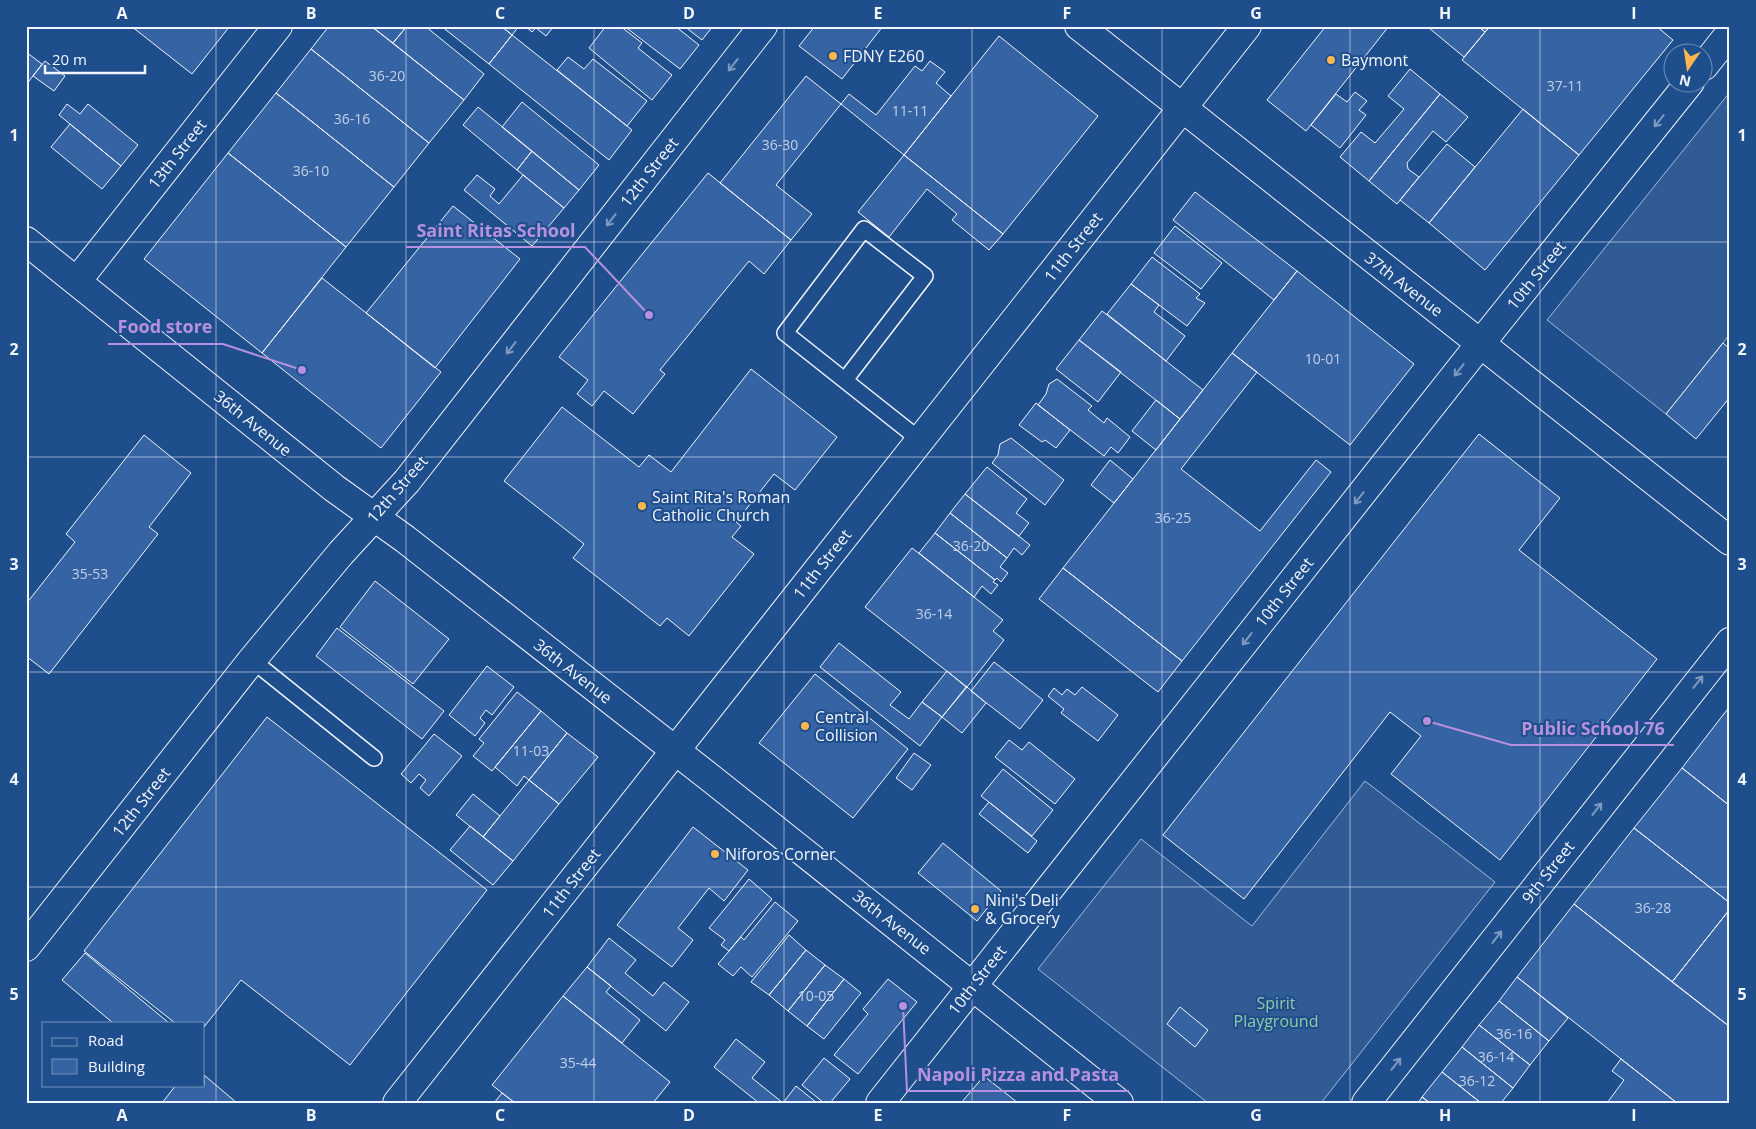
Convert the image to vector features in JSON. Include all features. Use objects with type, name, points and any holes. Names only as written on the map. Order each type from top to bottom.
[{"type":"street","name":"13th Street","points":[[76,281],[278,26]]},
{"type":"street","name":"12th Street","points":[[26,947],[252,660],[374,516],[407,482],[763,26]]},
{"type":"street","name":"37th Avenue","points":[[1079,26],[1730,541]]},
{"type":"street","name":"11th Street","points":[[397,1103],[1247,26]]},
{"type":"street","points":[[1714,53],[1730,33]]},
{"type":"street","name":"10th Street","points":[[880,1103],[1480,344],[1682,92]]},
{"type":"street","name":"36th Avenue","points":[[26,241],[326,482],[374,516],[675,751],[1119,1103]]},
{"type":"street","name":"9th Street","points":[[1366,1103],[1730,642]]},
{"type":"lane","points":[[845,380],[925,276],[864,229],[785,332],[845,380],[920,440]]},
{"type":"lane","points":[[252,660],[374,758]]},
{"type":"shaded area","points":[[1730,92],[1730,334],[1666,414],[1547,320]]},
{"type":"shaded area","name":"Spirit Playground","points":[[1365,781],[1495,882],[1321,1103],[1208,1103],[1038,969],[1141,839],[1252,926]]},
{"type":"building","points":[[131,26],[230,26],[192,74]]},
{"type":"building","points":[[329,26],[371,26],[464,100],[429,143],[311,49]]},
{"type":"building","points":[[371,26],[407,26],[393,43]]},
{"type":"building","points":[[407,26],[425,26],[484,74],[464,100],[393,43]]},
{"type":"building","points":[[441,26],[501,26],[512,35],[489,64]]},
{"type":"building","points":[[501,26],[519,26],[512,35]]},
{"type":"building","points":[[525,26],[554,26],[546,36],[536,28],[532,32]]},
{"type":"building","points":[[606,26],[620,26],[642,43],[638,48],[672,75],[652,100],[589,48]]},
{"type":"building","points":[[624,26],[675,26],[699,45],[680,69]]},
{"type":"building","points":[[684,26],[713,26],[702,40]]},
{"type":"building","points":[[815,26],[883,26],[842,79],[799,46]]},
{"type":"building","name":"Baymont","points":[[1326,26],[1389,26],[1306,131],[1267,100]]},
{"type":"building","points":[[1430,26],[1478,26],[1485,32],[1464,57],[1429,28]]},
{"type":"building","points":[[1478,26],[1490,26],[1485,32]]},
{"type":"building","points":[[1490,26],[1656,26],[1673,40],[1671,42],[1664,42],[1664,51],[1579,155],[1462,60]]},
{"type":"building","points":[[512,35],[632,130],[609,160],[489,64]]},
{"type":"building","points":[[999,36],[1098,116],[1003,234],[904,155]]},
{"type":"building","points":[[311,49],[429,143],[394,187],[276,93]]},
{"type":"building","points":[[26,52],[42,64],[26,85]]},
{"type":"building","points":[[568,57],[584,69],[593,59],[647,101],[627,126],[557,70]]},
{"type":"building","points":[[45,61],[65,76],[54,91],[33,76]]},
{"type":"building","points":[[930,61],[945,72],[936,83],[951,96],[904,155],[841,104],[849,94],[876,115],[915,66],[922,71]]},
{"type":"building","points":[[1410,69],[1440,94],[1369,181],[1340,157],[1361,132],[1375,143],[1404,109],[1388,96]]},
{"type":"building","points":[[806,76],[841,104],[776,185],[812,214],[791,240],[720,183]]},
{"type":"building","points":[[1355,92],[1367,101],[1359,110],[1366,115],[1340,148],[1311,125],[1336,94],[1347,102]]},
{"type":"building","points":[[276,93],[394,187],[346,247],[228,153]]},
{"type":"building","points":[[1440,94],[1468,117],[1446,142],[1433,131],[1407,163],[1408,169],[1419,177],[1397,204],[1369,181]]},
{"type":"building","points":[[522,102],[599,165],[579,190],[502,127]]},
{"type":"building","points":[[67,104],[80,114],[88,104],[138,145],[121,166],[59,115]]},
{"type":"building","points":[[478,107],[532,151],[517,170],[463,125]]},
{"type":"building","points":[[1523,109],[1579,155],[1485,270],[1429,223]]},
{"type":"building","points":[[70,124],[121,166],[102,189],[51,147]]},
{"type":"building","points":[[1447,144],[1475,167],[1429,223],[1400,200]]},
{"type":"building","points":[[532,151],[579,190],[564,208],[517,170]]},
{"type":"building","points":[[228,153],[346,247],[262,353],[144,259]]},
{"type":"building","points":[[904,155],[1003,234],[989,250],[952,220],[957,214],[927,189],[889,237],[858,212]]},
{"type":"building","points":[[708,173],[791,240],[764,274],[749,261],[660,370],[665,374],[633,414],[604,391],[592,406],[577,394],[588,380],[559,357]]},
{"type":"building","points":[[477,175],[495,189],[490,196],[499,204],[523,175],[564,208],[532,246],[464,190]]},
{"type":"building","points":[[1195,192],[1297,271],[1274,300],[1173,220]]},
{"type":"building","points":[[453,206],[520,259],[435,368],[366,313]]},
{"type":"building","points":[[1175,226],[1222,263],[1201,289],[1154,253]]},
{"type":"building","points":[[1152,257],[1200,294],[1196,298],[1205,303],[1187,326],[1131,284]]},
{"type":"building","points":[[1297,271],[1414,364],[1350,445],[1232,353]]},
{"type":"building","points":[[322,278],[441,372],[381,448],[262,353]]},
{"type":"building","points":[[1131,284],[1159,305],[1154,312],[1185,336],[1166,361],[1107,314]]},
{"type":"building","points":[[1102,311],[1203,390],[1180,419],[1079,340]]},
{"type":"building","points":[[1079,340],[1121,372],[1098,402],[1056,369]]},
{"type":"building","points":[[1723,343],[1730,349],[1730,397],[1696,439],[1666,414]]},
{"type":"building","points":[[1232,353],[1257,372],[1181,469],[1260,531],[1316,460],[1331,472],[1182,661],[1063,568]]},
{"type":"building","name":"Saint Rita's Roman Catholic Church","points":[[751,369],[837,437],[795,490],[774,474],[736,522],[741,526],[732,537],[754,554],[689,636],[667,618],[660,626],[573,558],[584,544],[504,481],[562,407],[639,467],[649,455],[671,472]]},
{"type":"building","points":[[1057,379],[1092,406],[1088,410],[1104,423],[1107,418],[1130,437],[1118,453],[1111,447],[1104,456],[1038,405],[1046,394],[1049,384]]},
{"type":"building","points":[[1156,400],[1180,419],[1156,450],[1132,431]]},
{"type":"building","points":[[1036,403],[1070,430],[1056,448],[1045,440],[1042,442],[1019,425]]},
{"type":"building","points":[[1479,434],[1560,498],[1519,550],[1657,659],[1500,860],[1391,774],[1421,736],[1390,712],[1244,899],[1163,835]]},
{"type":"building","points":[[144,435],[191,473],[149,527],[158,534],[49,674],[26,656],[26,604],[75,542],[66,534]]},
{"type":"building","points":[[1011,438],[1064,480],[1045,505],[992,463],[998,455],[1000,444]]},
{"type":"building","points":[[1110,460],[1133,479],[1114,503],[1091,485]]},
{"type":"building","points":[[987,467],[1027,499],[1016,513],[1029,523],[1019,536],[965,494]]},
{"type":"building","points":[[965,494],[1030,545],[1022,555],[1014,548],[1007,558],[950,513]]},
{"type":"building","points":[[950,513],[1007,558],[1000,567],[1008,573],[1001,582],[997,578],[995,580],[935,533]]},
{"type":"building","points":[[935,533],[995,580],[993,582],[998,585],[991,594],[982,586],[974,597],[919,553]]},
{"type":"building","points":[[912,548],[1003,620],[993,631],[1004,640],[967,687],[865,607]]},
{"type":"building","points":[[1063,568],[1182,661],[1158,692],[1039,599]]},
{"type":"building","points":[[375,581],[449,639],[413,684],[340,627]]},
{"type":"building","points":[[337,628],[444,711],[422,739],[316,656]]},
{"type":"building","points":[[839,643],[901,692],[890,705],[909,719],[922,702],[942,717],[920,746],[820,667]]},
{"type":"building","points":[[994,662],[1043,700],[1020,729],[971,691]]},
{"type":"building","points":[[487,666],[514,687],[492,715],[486,710],[480,718],[485,723],[475,736],[449,715]]},
{"type":"building","points":[[947,671],[966,687],[942,717],[922,702]]},
{"type":"building","points":[[815,674],[908,749],[853,818],[759,743]]},
{"type":"building","points":[[967,687],[986,703],[962,733],[942,717]]},
{"type":"building","points":[[1082,687],[1118,715],[1098,741],[1061,713],[1064,709],[1048,696],[1054,688],[1062,695],[1067,689],[1075,695]]},
{"type":"building","points":[[517,692],[541,711],[492,771],[473,756],[484,743],[479,739]]},
{"type":"building","points":[[1730,706],[1730,806],[1682,768]]},
{"type":"building","points":[[541,711],[567,733],[529,780],[524,776],[517,786],[495,767]]},
{"type":"building","points":[[267,717],[487,890],[350,1065],[241,980],[205,1026],[205,1022],[174,1022],[84,951]]},
{"type":"building","points":[[567,733],[598,757],[559,804],[529,780]]},
{"type":"building","points":[[434,734],[462,756],[429,796],[420,788],[426,780],[419,774],[411,783],[401,774]]},
{"type":"building","points":[[1009,740],[1022,750],[1029,742],[1075,779],[1055,804],[995,757]]},
{"type":"building","points":[[914,753],[931,765],[912,790],[896,778]]},
{"type":"building","points":[[1682,768],[1730,806],[1730,903],[1634,828]]},
{"type":"building","points":[[1003,769],[1053,810],[1032,836],[981,796]]},
{"type":"building","points":[[529,780],[559,804],[513,861],[483,837]]},
{"type":"building","points":[[473,794],[500,816],[483,837],[456,815]]},
{"type":"building","points":[[989,802],[1037,841],[1028,853],[979,814]]},
{"type":"building","points":[[470,826],[513,861],[493,885],[450,850]]},
{"type":"building","points":[[693,827],[748,870],[724,901],[709,888],[678,928],[693,940],[672,967],[617,925]]},
{"type":"building","points":[[1634,828],[1730,903],[1730,909],[1672,982],[1574,904]]},
{"type":"building","points":[[943,843],[1001,891],[977,921],[918,873]]},
{"type":"building","points":[[749,879],[772,899],[729,951],[721,945],[725,940],[709,928]]},
{"type":"building","points":[[775,902],[798,921],[752,977],[741,967],[733,976],[718,964],[741,937],[744,940]]},
{"type":"building","points":[[1574,904],[1730,1027],[1730,1103],[1677,1103],[1517,977]]},
{"type":"building","points":[[1730,909],[1730,1027],[1672,982]]},
{"type":"building","points":[[789,935],[806,950],[769,995],[751,982]]},
{"type":"building","points":[[609,938],[636,960],[625,973],[653,996],[664,982],[689,1002],[666,1031],[587,967]]},
{"type":"building","points":[[806,950],[825,965],[788,1011],[769,995]]},
{"type":"building","points":[[85,953],[168,1022],[112,1022],[62,980]]},
{"type":"building","points":[[825,965],[844,979],[807,1026],[788,1011]]},
{"type":"building","points":[[587,967],[611,986],[606,992],[640,1020],[622,1043],[563,996]]},
{"type":"building","points":[[1517,977],[1568,1018],[1549,1041],[1499,1001]]},
{"type":"building","points":[[844,979],[861,993],[824,1039],[807,1026]]},
{"type":"building","points":[[888,979],[917,1002],[858,1074],[834,1055],[868,1014],[863,1009]]},
{"type":"building","points":[[563,996],[670,1082],[653,1103],[515,1103],[492,1085]]},
{"type":"building","points":[[1499,1001],[1549,1041],[1530,1065],[1479,1025]]},
{"type":"building","points":[[1180,1007],[1208,1030],[1195,1047],[1167,1024]]},
{"type":"building","points":[[1479,1025],[1530,1065],[1513,1088],[1462,1047]]},
{"type":"building","points":[[736,1039],[765,1062],[752,1078],[783,1103],[759,1103],[714,1067]]},
{"type":"building","points":[[1462,1047],[1513,1088],[1501,1103],[1481,1103],[1442,1072]]},
{"type":"building","points":[[824,1058],[850,1079],[830,1103],[824,1103],[802,1085]]},
{"type":"building","points":[[1621,1059],[1677,1103],[1607,1103],[1624,1080],[1612,1071]]},
{"type":"building","points":[[1442,1072],[1481,1103],[1430,1103],[1422,1097]]},
{"type":"building","points":[[205,1076],[237,1103],[162,1103],[175,1086],[205,1086]]},
{"type":"building","points":[[984,1076],[1018,1103],[961,1103]]},
{"type":"building","points":[[796,1086],[817,1103],[783,1103]]},
{"type":"building","points":[[502,1093],[515,1103],[494,1103]]},
{"type":"building","points":[[1422,1097],[1430,1103],[1418,1103]]},
{"type":"place","name":"FDNY E260","points":[[833,56]]},
{"type":"place","name":"Baymont","points":[[1331,60]]},
{"type":"place","name":"Saint Ritas School","points":[[649,315]]},
{"type":"place","name":"Food store","points":[[302,370]]},
{"type":"place","name":"Saint Rita's Roman Catholic Church","points":[[642,506]]},
{"type":"place","name":"Public School 76","points":[[1427,721]]},
{"type":"place","name":"Central Collision","points":[[805,726]]},
{"type":"place","name":"Niforos Corner","points":[[715,854]]},
{"type":"place","name":"Nini's Deli & Grocery","points":[[975,909]]},
{"type":"place","name":"Napoli Pizza and Pasta","points":[[903,1006]]}]
